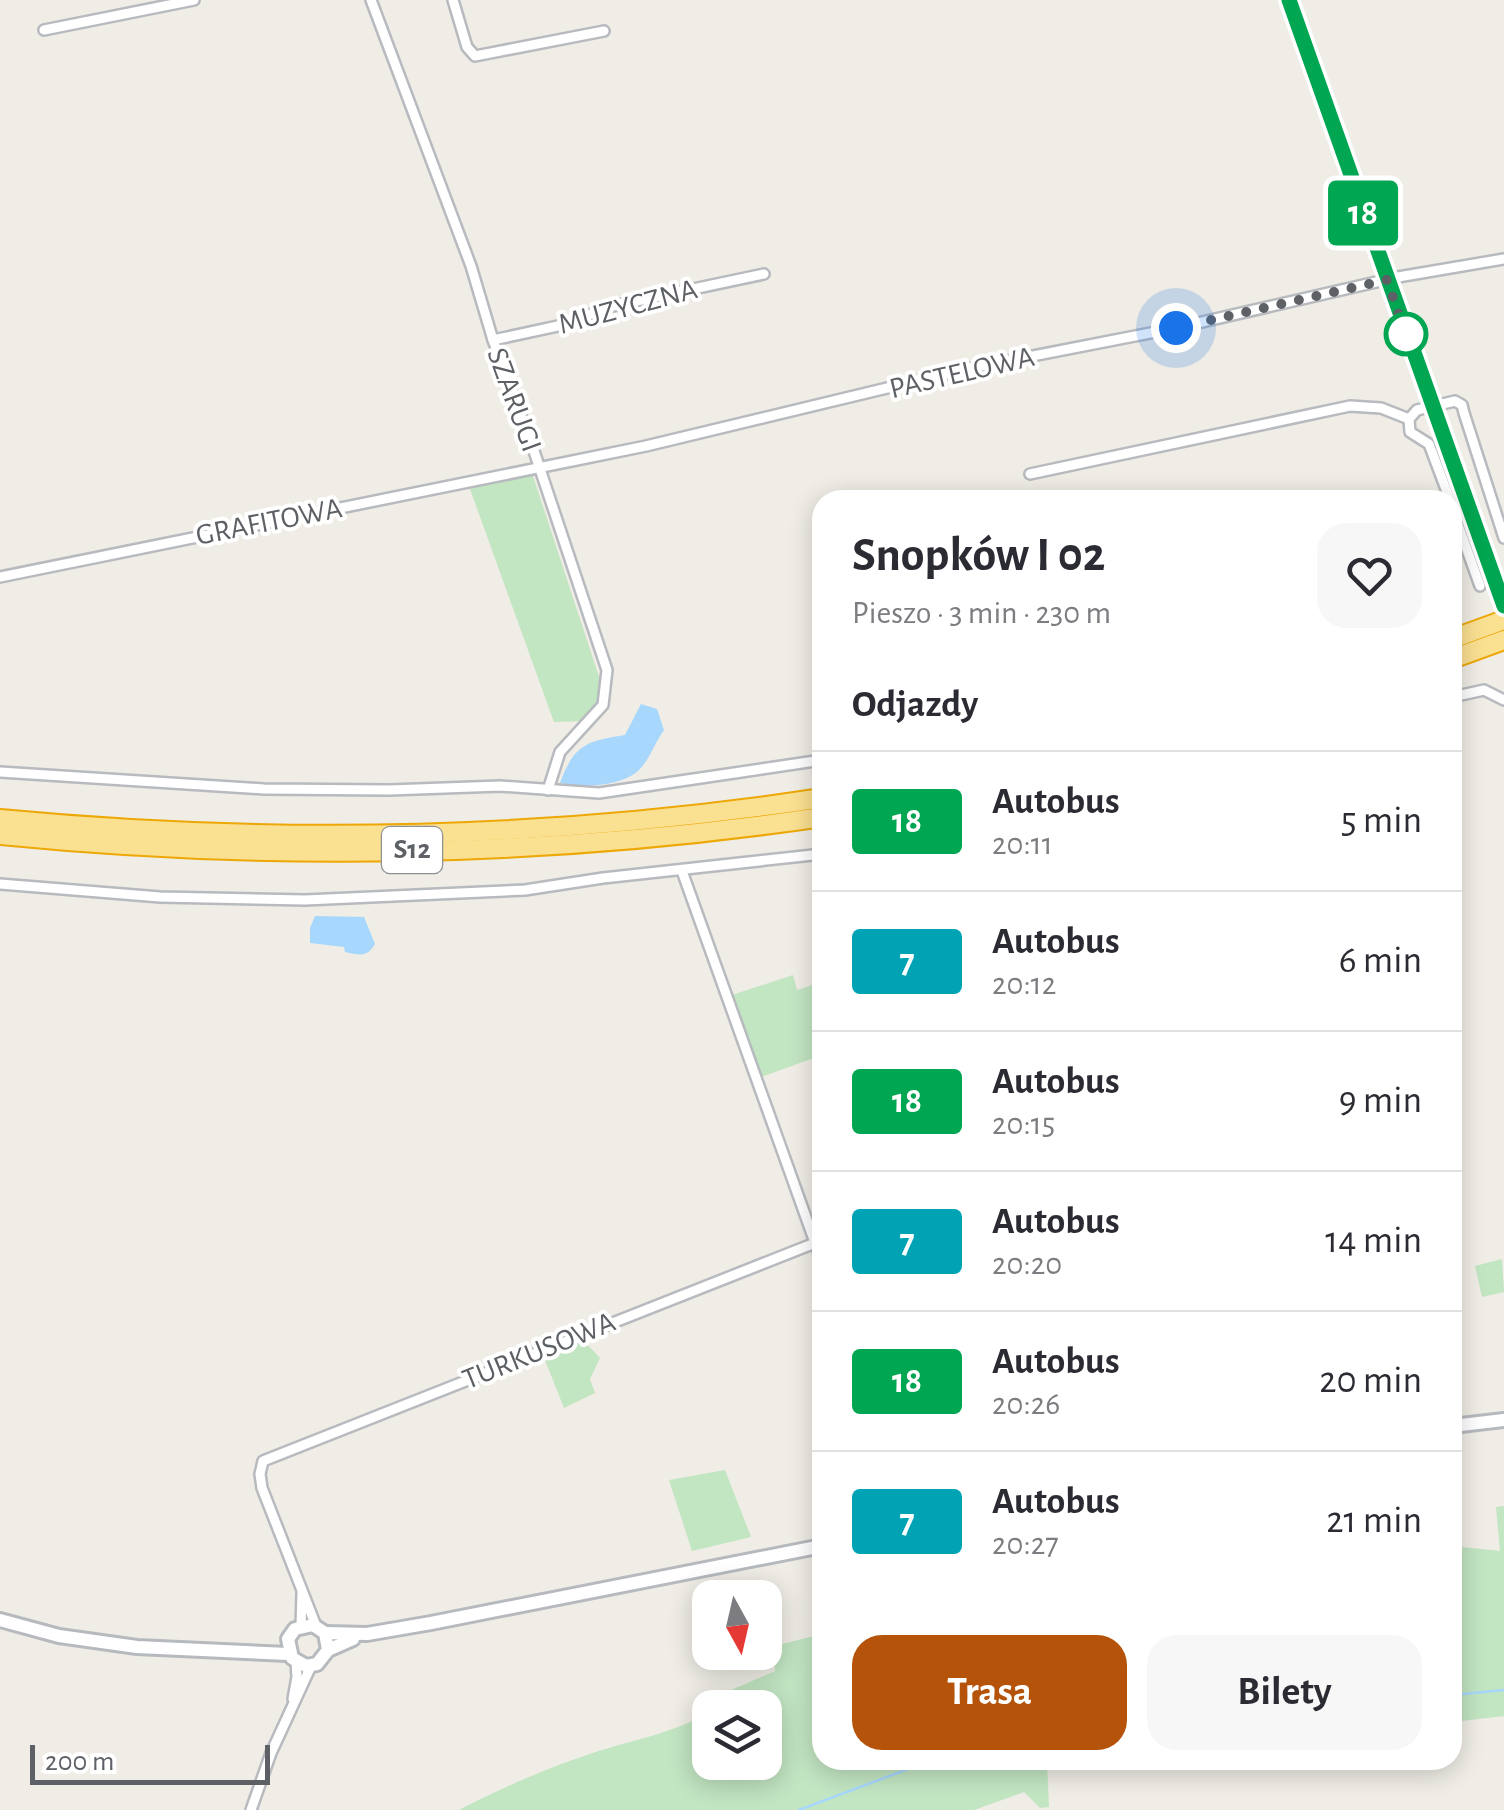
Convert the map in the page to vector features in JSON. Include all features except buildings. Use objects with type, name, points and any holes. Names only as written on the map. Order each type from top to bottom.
[{"type":"highway","points":[[1462,635],[1504,620]]},
{"type":"highway","points":[[1462,655],[1504,640]]},
{"type":"highway","name":"S12","points":[[0,819],[200,833],[400,834],[597,824],[812,799]]},
{"type":"highway","name":"S12","points":[[0,835],[191,849],[403,850],[655,837],[812,818]]},
{"type":"main road","points":[[1289,0],[1502,600]]},
{"type":"main road","points":[[1462,1425],[1504,1420]]},
{"type":"main road","points":[[0,1620],[106,1644],[186,1651],[291,1652],[311,1666],[322,1660],[328,1650],[366,1634],[812,1545]]},
{"type":"main road","points":[[291,1652],[301,1626],[366,1634]]},
{"type":"main road","points":[[321,1630],[328,1650]]},
{"type":"street","points":[[44,30],[194,0]]},
{"type":"street","name":"SZARUGI","points":[[372,0],[471,266],[598,640],[608,681],[603,706],[560,752],[548,790]]},
{"type":"street","points":[[453,0],[464,41],[475,56],[604,31]]},
{"type":"street","name":"PASTELOWA","points":[[538,466],[646,446],[966,370],[1387,280],[1504,259]]},
{"type":"street","name":"MUZYCZNA","points":[[493,340],[567,324],[608,307],[764,274]]},
{"type":"street","points":[[1446,490],[1429,444],[1410,432],[1409,419],[1417,410],[1455,401],[1462,405],[1504,538]]},
{"type":"street","points":[[1030,474],[1350,406],[1382,408],[1409,419]]},
{"type":"street","name":"GRAFITOWA","points":[[0,577],[538,466]]},
{"type":"street","points":[[1462,536],[1480,586]]},
{"type":"street","points":[[1462,695],[1484,690],[1504,700]]},
{"type":"street","points":[[0,772],[264,789],[500,786],[615,792],[812,762]]},
{"type":"street","points":[[0,884],[160,897],[305,900],[525,890],[812,855]]},
{"type":"street","points":[[682,870],[812,1237]]},
{"type":"street","name":"TURKUSOWA","points":[[302,1586],[262,1488],[260,1474],[264,1461],[812,1244]]},
{"type":"street","points":[[301,1626],[302,1586]]},
{"type":"street","points":[[302,1586],[321,1630]]},
{"type":"street","points":[[289,1716],[297,1677],[291,1652]]},
{"type":"street","points":[[251,1810],[271,1753],[311,1666]]},
{"type":"green space","points":[[532,473],[602,686],[598,703],[584,721],[554,722],[470,489]]},
{"type":"green space","points":[[793,975],[797,990],[812,985],[812,1059],[761,1077],[732,995]]},
{"type":"green space","points":[[1502,1259],[1504,1292],[1482,1297],[1475,1266]]},
{"type":"green space","points":[[582,1339],[600,1358],[590,1379],[595,1393],[564,1408],[543,1355]]},
{"type":"green space","points":[[725,1470],[751,1537],[692,1551],[669,1480]]},
{"type":"green space","points":[[1504,1506],[1504,1716],[1462,1721],[1462,1547],[1500,1551],[1496,1507]]},
{"type":"green space","points":[[812,1636],[812,1770],[1047,1770],[1049,1807],[1040,1808],[1024,1792],[974,1810],[459,1810],[554,1767],[692,1720],[692,1780],[782,1780],[782,1690],[731,1690],[782,1670],[782,1644]]},
{"type":"water","points":[[641,704],[657,709],[664,730],[638,771],[600,785],[560,783],[571,760],[583,747],[625,735]]},
{"type":"water","points":[[315,916],[364,917],[375,944],[369,952],[359,954],[345,952],[344,947],[310,943]]},
{"type":"waterway","points":[[1462,1694],[1504,1690]]},
{"type":"waterway","points":[[799,1810],[905,1770]]},
{"type":"bus line","name":"18","points":[[1289,0],[1462,490]]},
{"type":"bus line","name":"18","points":[[1462,490],[1504,606]]},
{"type":"route","points":[[1176,328],[1387,280],[1406,334]]}]
